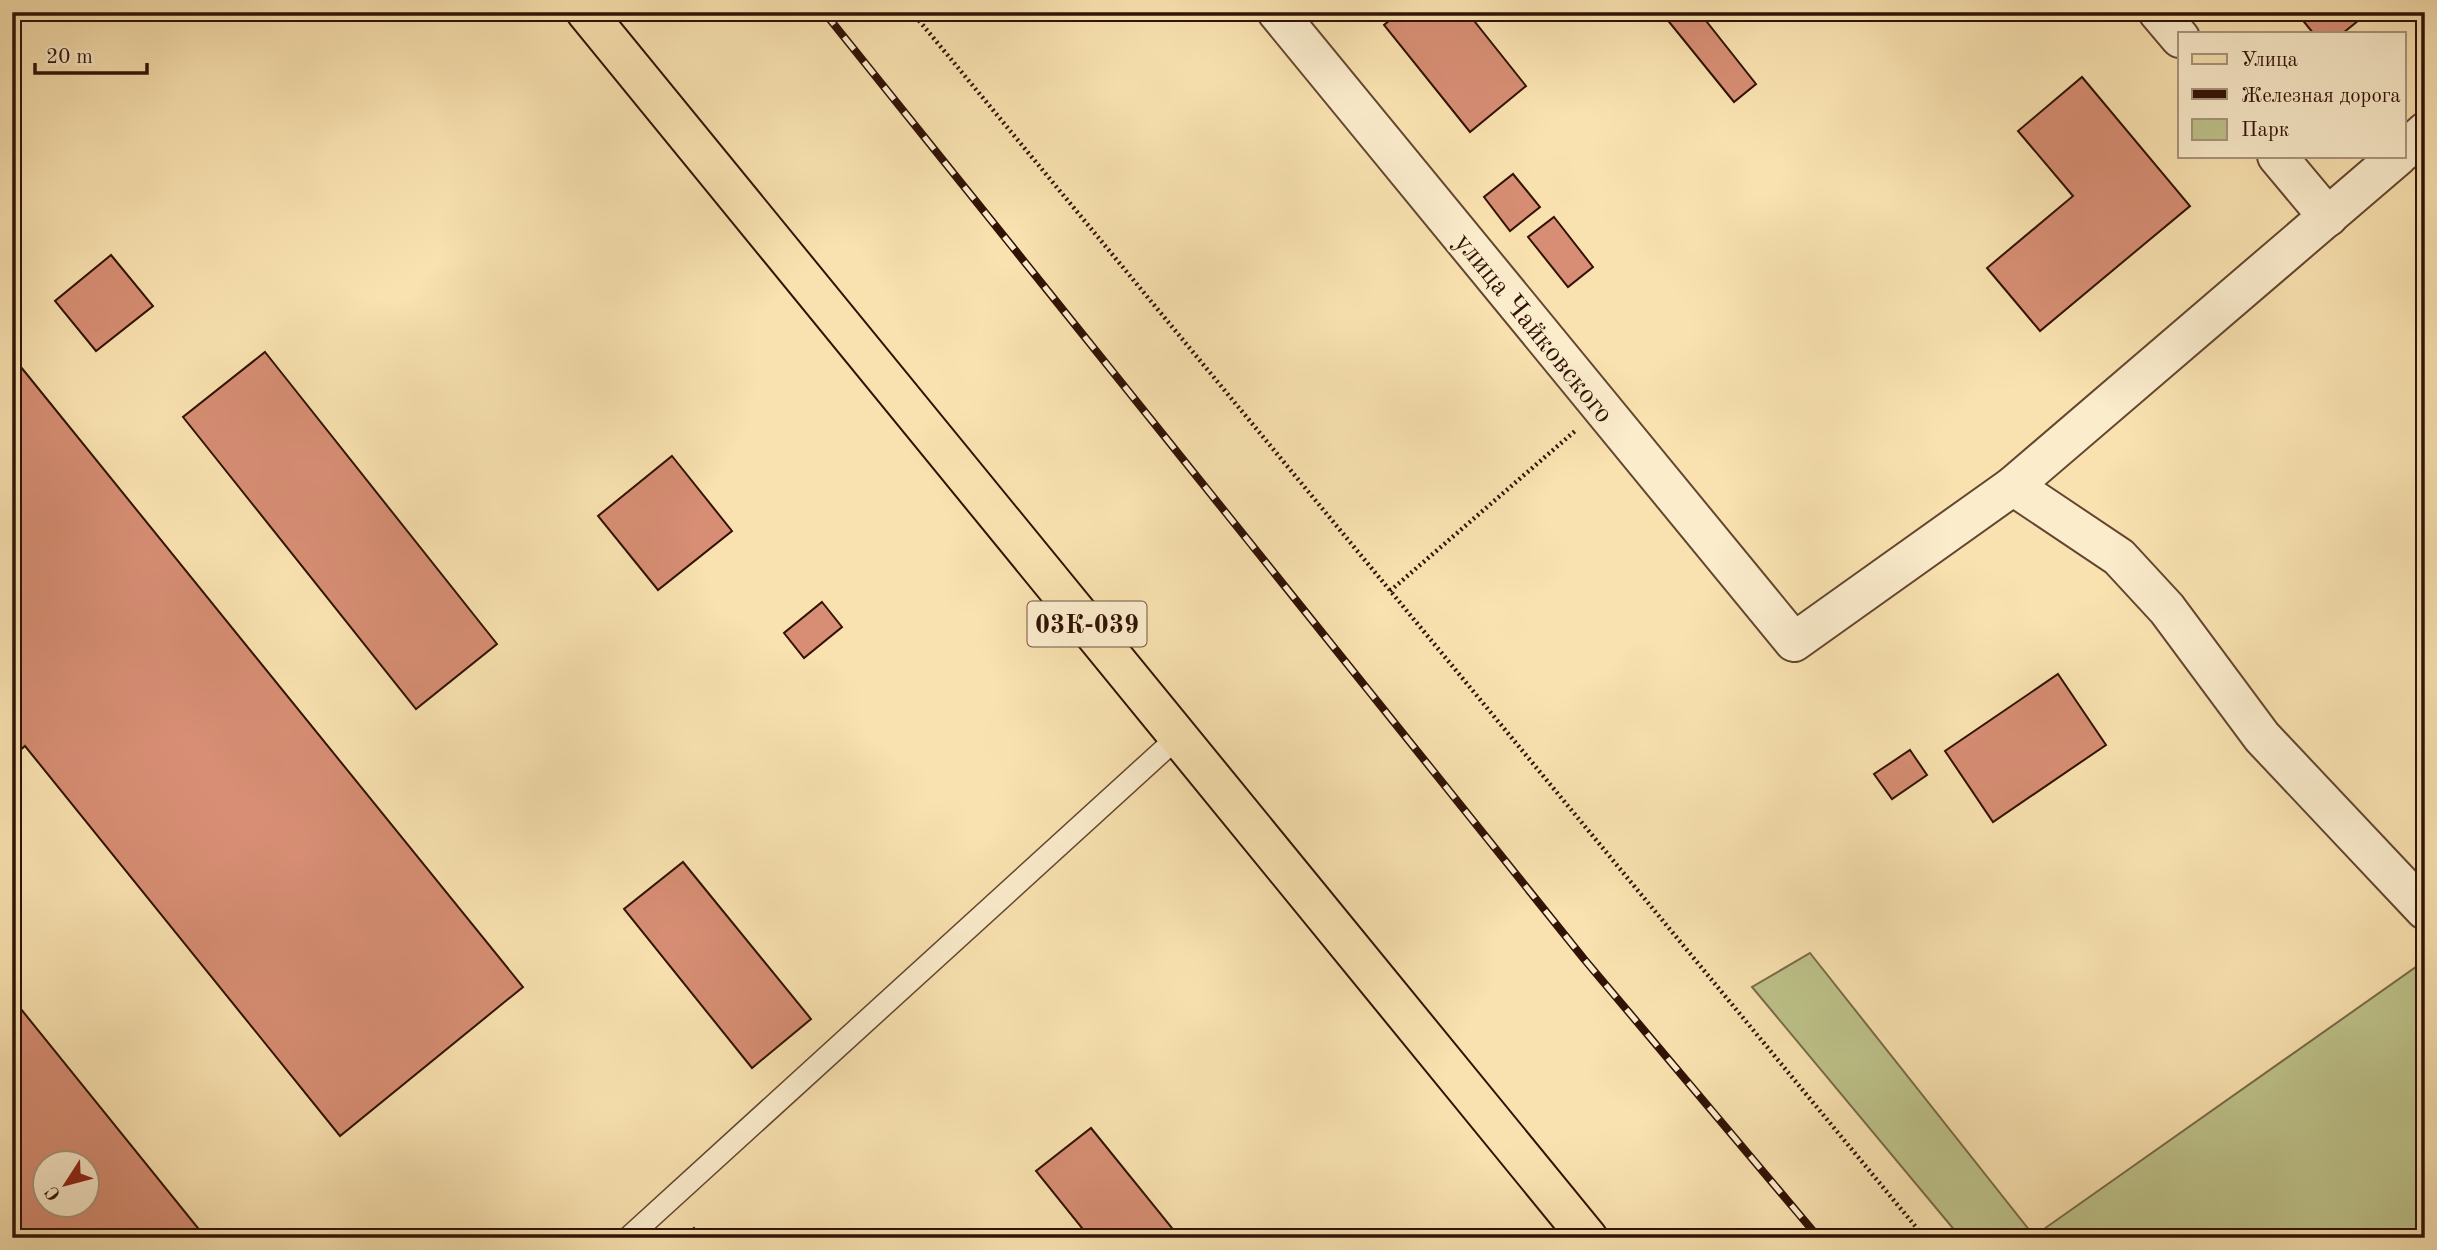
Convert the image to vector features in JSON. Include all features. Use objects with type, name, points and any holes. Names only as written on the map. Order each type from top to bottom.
[{"type":"main road","name":"03К-039","points":[[586,12],[1588,1238]]},
{"type":"street","name":"улица Чайковского","points":[[1277,12],[1794,642],[2013,486]]},
{"type":"street","points":[[2158,12],[2178,36]]},
{"type":"street","points":[[2406,148],[2425,132]]},
{"type":"street","points":[[2279,158],[2328,217]]},
{"type":"street","points":[[2396,158],[2013,486],[2119,556],[2167,609],[2262,737],[2425,910]]},
{"type":"lane","points":[[628,1238],[1179,736]]},
{"type":"path","points":[[912,12],[1925,1238]]},
{"type":"path","points":[[1390,591],[1601,408]]},
{"type":"green space","points":[[1810,953],[2034,1236],[2423,962],[2425,1238],[1961,1238],[1752,987]]},
{"type":"building","points":[[1400,12],[1467,12],[1526,86],[1470,132],[1384,25]]},
{"type":"building","points":[[1661,12],[1699,12],[1756,84],[1734,102]]},
{"type":"building","points":[[2296,12],[2369,12],[2344,32],[2312,32]]},
{"type":"building","points":[[2082,77],[2190,206],[2040,331],[1987,268],[2073,196],[2018,131]]},
{"type":"building","points":[[1513,174],[1540,207],[1510,231],[1484,197]]},
{"type":"building","points":[[1554,217],[1593,267],[1568,287],[1528,237]]},
{"type":"building","points":[[111,255],[153,306],[96,351],[55,301]]},
{"type":"building","points":[[265,352],[497,644],[416,709],[183,417]]},
{"type":"building","points":[[12,356],[523,987],[340,1136],[25,746],[12,757]]},
{"type":"building","points":[[672,456],[732,531],[658,590],[598,516]]},
{"type":"building","points":[[822,602],[842,627],[804,658],[784,633]]},
{"type":"building","points":[[2058,674],[2106,745],[1993,822],[1945,751]]},
{"type":"building","points":[[1910,750],[1927,775],[1892,799],[1874,774]]},
{"type":"building","points":[[683,862],[811,1019],[752,1068],[624,909]]},
{"type":"building","points":[[12,998],[206,1238],[12,1238]]},
{"type":"building","points":[[1091,1128],[1172,1228],[1160,1238],[1090,1238],[1036,1171]]},
{"type":"building","points":[[694,1228],[702,1238],[682,1238]]},
{"type":"railway","points":[[824,12],[1584,959],[1819,1238]]}]
